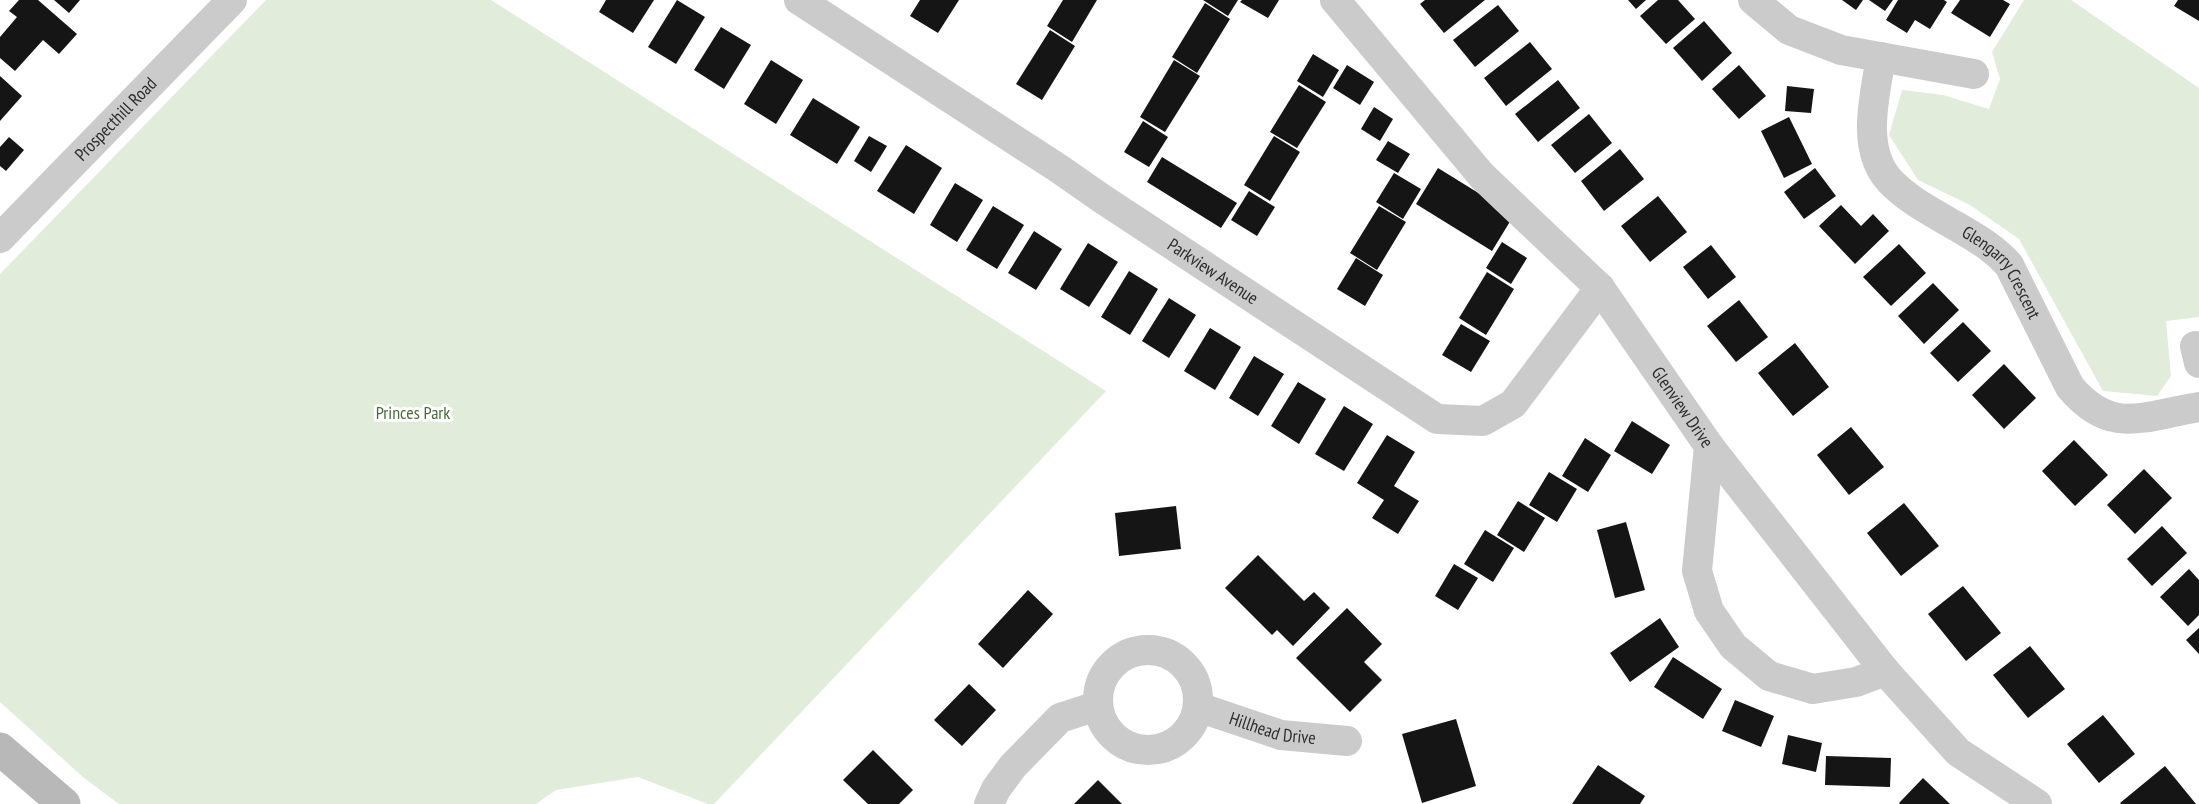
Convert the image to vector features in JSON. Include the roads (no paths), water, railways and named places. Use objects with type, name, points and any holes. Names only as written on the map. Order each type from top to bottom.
[{"type":"main road","points":[[0,749],[64,804]]},
{"type":"street","name":"Prospecthill Road","points":[[0,238],[232,0]]},
{"type":"street","name":"Parkview Avenue","points":[[799,0],[1437,418],[1482,421],[1512,404],[1600,288]]},
{"type":"street","name":"Glenview Drive","points":[[1335,0],[1482,176],[1600,288],[1709,446],[1885,672],[1958,752],[2037,804]]},
{"type":"street","points":[[1753,0],[1789,30],[1840,50],[1974,74]]},
{"type":"street","name":"Glengarry Crescent","points":[[1881,57],[1872,139],[1877,158],[1889,180],[1912,199],[1996,250],[2009,266],[2070,387],[2084,403],[2104,416],[2123,420],[2199,406]]},
{"type":"street","points":[[1709,446],[1697,571],[1709,611],[1733,646],[1769,676],[1813,689],[1856,682],[1885,672]]},
{"type":"street","points":[[1148,649],[1175,657],[1194,679],[1198,707],[1186,734],[1162,750],[1132,749],[1116,739],[1108,733],[1097,706],[1101,678],[1121,657],[1148,649]]},
{"type":"street","points":[[989,804],[996,789],[1013,766],[1060,718],[1097,706]]},
{"type":"street","name":"Hillhead Drive","points":[[1198,707],[1281,735],[1347,741]]},
{"type":"park label","name":"Princes Park","points":[[413,413]]}]
